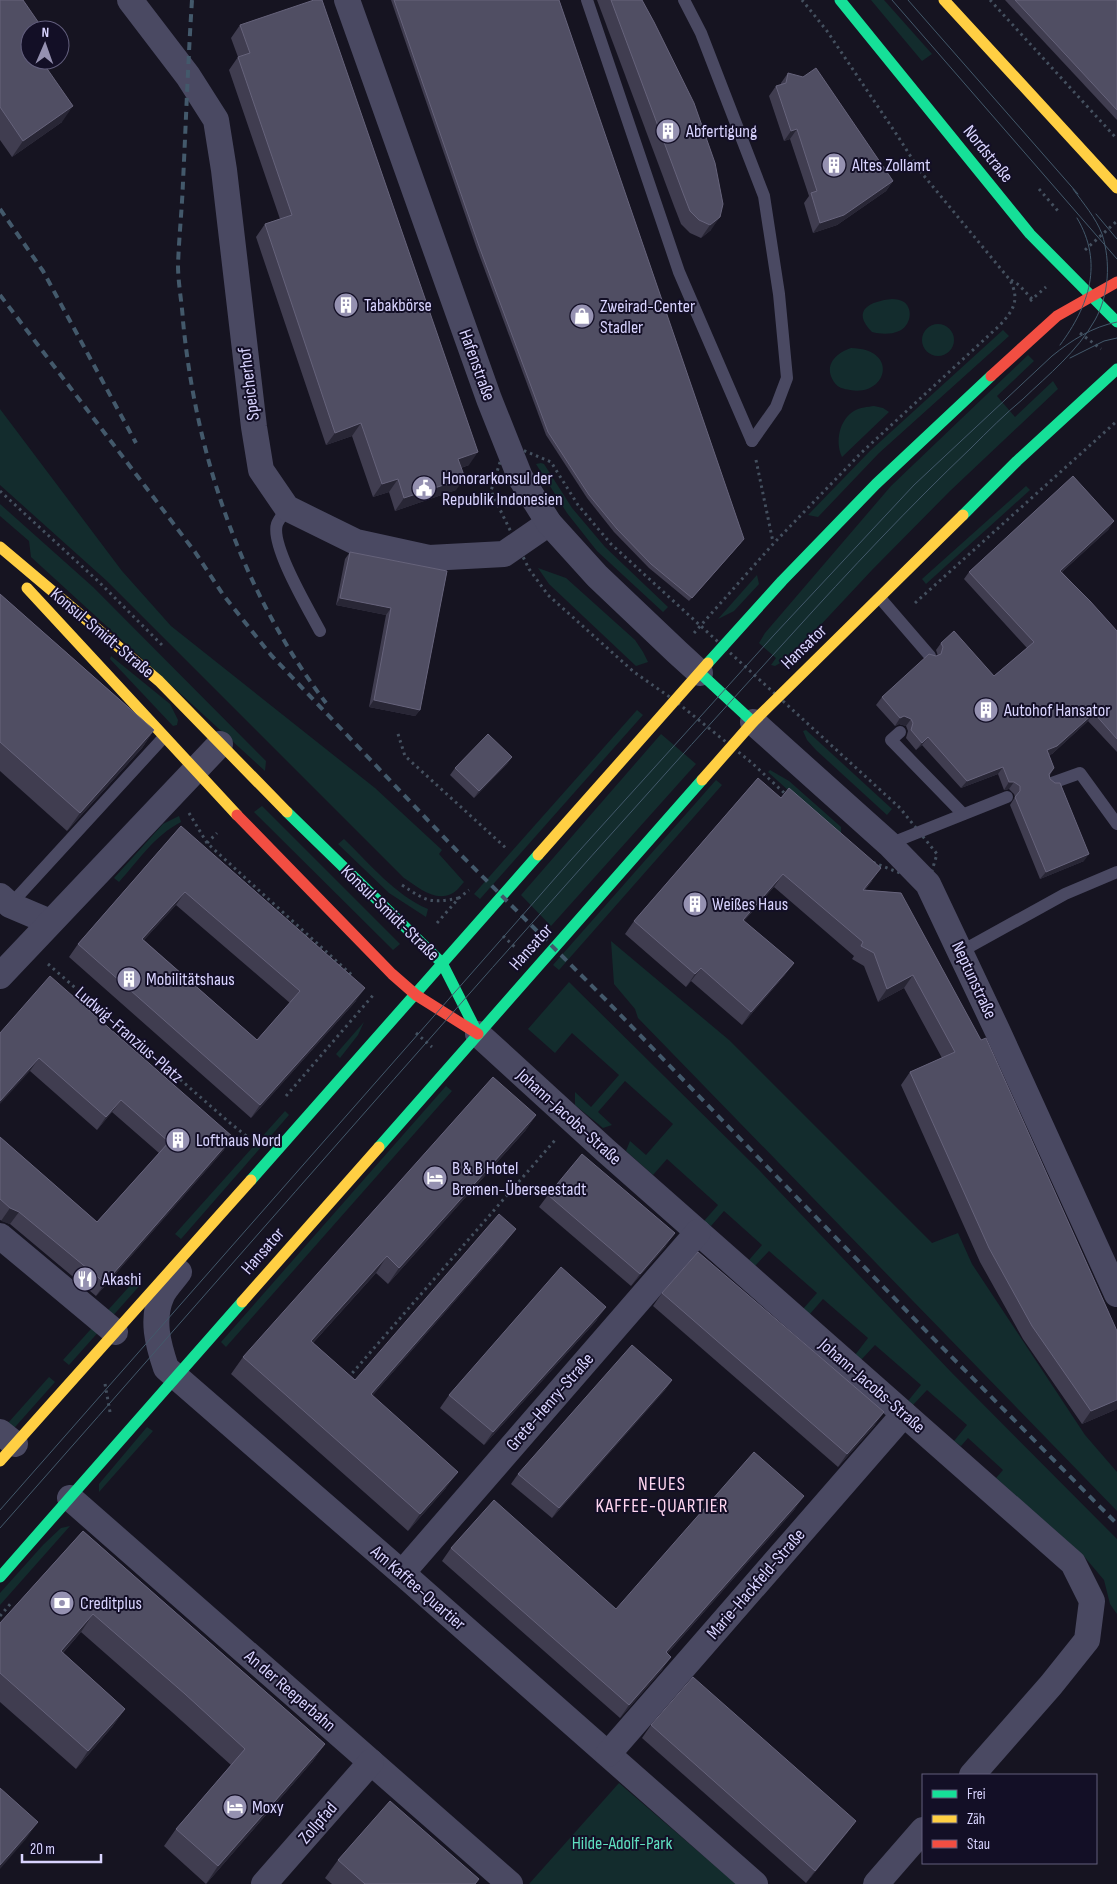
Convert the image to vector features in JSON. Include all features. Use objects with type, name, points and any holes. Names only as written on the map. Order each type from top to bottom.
[{"type":"street","name":"Speicherhof","points":[[130,0],[188,76],[216,120],[224,170],[254,428],[261,470],[287,508],[356,542],[429,558],[504,554],[549,523]]},
{"type":"street","name":"Hafenstraße","points":[[347,0],[489,399],[520,477],[549,523],[597,576],[700,673]]},
{"type":"street","name":"Nordstraße","points":[[840,0],[1030,234],[1117,322]]},
{"type":"street","points":[[944,0],[1117,188]]},
{"type":"street","points":[[5,1446],[71,1383],[416,995],[442,963],[722,646],[876,484],[1056,316],[1117,282]]},
{"type":"street","name":"Hansator","points":[[0,1576],[753,722],[1017,461],[1117,369]]},
{"type":"street","name":"Konsul-Smidt-Straße","points":[[0,547],[159,680],[220,744],[442,963],[478,1034]]},
{"type":"street","name":"Konsul-Smidt-Straße","points":[[0,559],[195,771],[382,964],[416,995],[478,1034]]},
{"type":"street","points":[[700,673],[753,722]]},
{"type":"street","name":"Neptunstraße","points":[[753,722],[889,844],[928,884],[1117,1294]]},
{"type":"street","points":[[0,976],[220,744]]},
{"type":"street","points":[[5,900],[50,922]]},
{"type":"street","name":"Johann-Jacobs-Straße","points":[[478,1034],[572,1120],[1073,1563],[1092,1601],[1087,1640],[1051,1685],[973,1774]]},
{"type":"street","name":"Grete-Henry-Straße","points":[[402,1572],[698,1232]]},
{"type":"street","points":[[0,1236],[115,1332]]},
{"type":"street","name":"Am Kaffee-Quartier","points":[[178,1262],[179,1272],[162,1294],[156,1319],[161,1354],[166,1368],[402,1572],[755,1884]]},
{"type":"street","name":"Marie-Hackfeld-Straße","points":[[608,1754],[904,1414]]},
{"type":"street","name":"An der Reeperbahn","points":[[70,1498],[510,1884]]},
{"type":"street","name":"Zollpfad","points":[[264,1884],[371,1762]]},
{"type":"street","points":[[876,1884],[922,1831]]},
{"type":"lane","points":[[587,0],[680,272],[752,441]]},
{"type":"lane","points":[[684,0],[701,33],[764,196],[778,294],[787,378],[776,407],[752,441]]},
{"type":"lane","points":[[287,508],[277,525],[276,541],[300,594],[320,631]]},
{"type":"lane","points":[[880,598],[930,656]]},
{"type":"lane","points":[[900,732],[890,740],[963,814]]},
{"type":"lane","points":[[5,900],[164,737]]},
{"type":"lane","points":[[1052,782],[1080,773],[1117,824]]},
{"type":"lane","points":[[889,844],[1007,797]]},
{"type":"lane","points":[[960,952],[1065,894],[1117,872]]},
{"type":"path","points":[[802,0],[827,32],[887,119],[920,172],[1010,280],[1015,290],[1016,302],[1006,319]]},
{"type":"path","points":[[990,0],[1117,139]]},
{"type":"path","points":[[1039,189],[1058,211]]},
{"type":"path","points":[[895,616],[918,601],[1117,421]]},
{"type":"path","points":[[752,441],[774,543]]},
{"type":"path","points":[[752,763],[674,700],[634,672],[548,595],[529,569],[491,491],[506,443],[551,462],[578,505],[611,544],[900,808],[937,854],[928,884]]},
{"type":"path","points":[[0,491],[99,582],[168,651]]},
{"type":"path","points":[[794,713],[800,707]]},
{"type":"path","points":[[398,734],[406,756],[507,849]]},
{"type":"path","points":[[175,792],[207,843],[359,982]]},
{"type":"path","points":[[400,884],[425,900],[442,902],[459,898],[537,966]]},
{"type":"path","name":"Ludwig-Franzius-Platz","points":[[27,946],[230,1123],[250,1138]]},
{"type":"path","points":[[366,988],[451,1064]]},
{"type":"path","points":[[345,1382],[572,1120]]},
{"type":"path","points":[[104,1377],[111,1414]]},
{"type":"green space","points":[[871,0],[884,0],[932,54],[922,61]]},
{"type":"green space","points":[[897,299],[907,305],[910,313],[908,322],[903,329],[892,333],[872,332],[863,318],[863,312],[866,308],[877,302]]},
{"type":"green space","points":[[938,324],[950,328],[954,340],[950,352],[938,356],[926,352],[922,340],[926,328]]},
{"type":"green space","points":[[1003,330],[1009,336],[879,453],[818,517],[808,515],[870,451]]},
{"type":"green space","points":[[851,348],[867,350],[877,356],[882,364],[883,372],[873,387],[863,390],[850,390],[839,387],[834,382],[830,370],[833,360],[840,353]]},
{"type":"green space","points":[[1028,355],[1034,361],[997,396],[1015,417],[1053,381],[1058,389],[950,491],[800,647],[782,662],[775,666],[771,665],[776,658],[759,643],[765,633],[891,486]]},
{"type":"green space","points":[[874,406],[889,412],[842,457],[839,438],[845,420],[856,410]]},
{"type":"green space","points":[[0,409],[122,571],[171,626],[375,788],[442,850],[439,854],[464,882],[456,891],[446,896],[433,895],[404,878],[107,581],[0,485]]},
{"type":"green space","points":[[536,464],[544,464],[572,508],[605,547],[668,607],[663,612],[597,551],[567,513]]},
{"type":"green space","points":[[1026,486],[1030,490],[926,584],[922,579]]},
{"type":"green space","points":[[0,504],[93,587],[266,761],[265,771],[31,557],[29,541],[0,516]]},
{"type":"green space","points":[[538,568],[566,578],[635,640],[648,662],[636,666],[549,584]]},
{"type":"green space","points":[[757,575],[759,584],[734,611],[718,619]]},
{"type":"green space","points":[[111,656],[170,704],[178,720],[177,725],[173,726],[110,659]]},
{"type":"green space","points":[[637,710],[643,715],[480,899],[474,894]]},
{"type":"green space","points":[[806,730],[892,809],[887,815],[816,750],[807,740],[803,731]]},
{"type":"green space","points":[[661,734],[696,764],[551,926],[521,895]]},
{"type":"green space","points":[[770,770],[789,781],[841,827],[841,838],[768,772]]},
{"type":"green space","points":[[716,780],[722,785],[559,970],[553,965]]},
{"type":"green space","points":[[262,806],[400,944],[393,950],[254,812]]},
{"type":"green space","points":[[179,816],[181,822],[155,841],[119,882],[114,878],[163,824]]},
{"type":"green space","points":[[344,839],[394,887],[405,896],[428,909],[426,917],[389,893],[338,844]]},
{"type":"green space","points":[[611,941],[729,1040],[932,1243],[958,1233],[972,1264],[1085,1435],[1117,1472],[1117,1511],[638,1018],[635,1009],[614,984]]},
{"type":"green space","points":[[569,982],[759,1170],[951,1372],[1117,1539],[1117,1614],[1110,1604],[1104,1580],[1082,1554],[996,1478],[1003,1470],[968,1438],[961,1446],[954,1441],[967,1425],[927,1390],[913,1405],[908,1401],[921,1385],[875,1345],[861,1360],[855,1355],[868,1338],[823,1299],[809,1315],[803,1309],[817,1293],[769,1251],[755,1266],[749,1260],[762,1245],[724,1211],[711,1226],[704,1221],[718,1205],[667,1159],[653,1175],[626,1151],[630,1141],[646,1155],[673,1124],[625,1081],[598,1112],[612,1125],[603,1128],[575,1105],[575,1092],[591,1107],[619,1075],[572,1033],[555,1053],[528,1029]]},
{"type":"green space","points":[[364,1022],[358,1035],[340,1058],[336,1054]]},
{"type":"green space","points":[[446,1086],[452,1091],[226,1347],[221,1342]]},
{"type":"green space","points":[[285,1111],[289,1115],[181,1239],[175,1234]]},
{"type":"green space","points":[[137,1278],[142,1283],[69,1365],[63,1360]]},
{"type":"green space","points":[[49,1377],[55,1382],[0,1444],[0,1432]]},
{"type":"green space","points":[[147,1427],[153,1431],[99,1492],[99,1484]]},
{"type":"green space","points":[[70,1526],[0,1605],[0,1593],[43,1545],[61,1528]]},
{"type":"green space","name":"Hilde-Adolf-Park","points":[[619,1783],[736,1884],[529,1884]]},
{"type":"building","points":[[0,0],[23,0],[37,20],[20,20],[20,70],[48,70],[73,106],[23,141],[0,107]]},
{"type":"building","name":"Tabakbörse","points":[[314,0],[322,0],[478,452],[458,459],[465,478],[404,498],[398,479],[382,484],[361,423],[335,433],[265,224],[292,215],[238,57],[250,53],[240,25]]},
{"type":"building","name":"Zweirad-Center Stadler","points":[[394,0],[559,0],[744,539],[692,598],[651,564],[617,529],[589,495],[548,432],[479,246]]},
{"type":"building","name":"Abfertigung","points":[[611,0],[642,0],[694,103],[715,163],[723,204],[720,217],[710,225],[699,220],[690,211]]},
{"type":"building","points":[[1015,0],[1117,0],[1117,110]]},
{"type":"building","name":"Altes Zollamt","points":[[816,68],[893,181],[844,215],[820,223],[811,193],[817,191],[797,129],[791,131],[776,86],[786,83],[788,73],[803,77]]},
{"type":"building","points":[[1073,476],[1114,521],[1060,571],[1117,631],[1117,739],[1094,713],[1057,746],[1047,750],[1054,768],[1049,774],[1050,779],[1055,783],[1060,783],[1089,854],[1046,872],[1015,797],[1020,791],[1020,786],[1014,782],[1009,782],[1003,767],[967,781],[928,737],[922,743],[911,730],[913,723],[911,719],[904,716],[900,718],[882,697],[929,654],[936,656],[941,654],[943,647],[941,643],[954,631],[994,676],[1034,642],[969,572]]},
{"type":"building","points":[[350,552],[447,571],[420,710],[374,700],[391,608],[340,598]]},
{"type":"building","points":[[0,594],[154,730],[80,813],[0,742]]},
{"type":"building","points":[[488,734],[512,757],[479,791],[455,768]]},
{"type":"building","points":[[758,778],[781,798],[789,788],[881,868],[863,890],[901,893],[981,1040],[986,1038],[1117,1331],[1117,1400],[1091,1411],[1032,1326],[989,1248],[910,1072],[955,1052],[913,975],[887,989],[874,953],[861,946],[863,942],[783,874],[743,920],[794,963],[751,1012],[701,968],[695,974],[634,921]]},
{"type":"building","name":"Mobilitätshaus","points":[[181,826],[365,988],[260,1105],[78,944]],"holes":[[[185,892],[300,991],[257,1040],[142,939]]]},
{"type":"building","name":"Lofthaus Nord","points":[[50,976],[233,1137],[105,1283],[19,1212],[10,1208],[0,1199],[0,1137],[97,1222],[169,1142],[121,1100],[106,1117],[39,1058],[0,1101],[0,1033]]},
{"type":"building","points":[[493,1077],[536,1115],[399,1268],[387,1256],[311,1341],[355,1380],[499,1214],[516,1229],[371,1394],[458,1472],[420,1514],[243,1357]]},
{"type":"building","points":[[582,1154],[675,1233],[640,1274],[548,1195]]},
{"type":"building","points":[[698,1252],[884,1412],[847,1454],[662,1293]]},
{"type":"building","points":[[561,1267],[606,1307],[493,1432],[449,1395]]},
{"type":"building","points":[[632,1345],[672,1380],[559,1508],[518,1474]]},
{"type":"building","points":[[754,1452],[804,1496],[666,1652],[671,1657],[629,1705],[451,1548],[494,1500],[616,1609]]},
{"type":"building","points":[[83,1531],[325,1744],[218,1866],[176,1829],[245,1749],[185,1694],[93,1614],[61,1651],[125,1709],[88,1751],[0,1673],[0,1623]]},
{"type":"building","points":[[693,1677],[856,1821],[815,1871],[651,1725]]},
{"type":"building","points":[[0,1788],[38,1822],[0,1865]]},
{"type":"building","points":[[390,1801],[479,1879],[475,1884],[365,1884],[338,1860]]},
{"type":"tram line","points":[[892,0],[1117,259]]},
{"type":"tram line","points":[[908,0],[1078,194]]},
{"type":"tram line","points":[[0,1528],[493,967],[814,610],[925,493],[1080,342],[1100,310],[1106,289],[1107,256],[1102,234],[1096,222],[1073,189]]},
{"type":"tram line","points":[[1096,214],[1117,239]]},
{"type":"tram line","points":[[1060,345],[1079,315],[1090,284],[1090,251],[1077,218]]},
{"type":"tram line","points":[[0,1510],[571,860],[774,635],[914,485],[1052,356],[1083,335],[1099,327],[1117,322]]},
{"type":"tram line","points":[[1070,358],[1104,341],[1117,338]]},
{"type":"railway","points":[[192,0],[178,265],[189,372],[199,423],[212,473],[228,522],[270,616],[297,661],[326,703]]},
{"type":"railway","points":[[0,209],[43,271],[136,443]]},
{"type":"railway","points":[[0,295],[195,552],[224,596],[271,655],[458,852],[606,1000],[928,1333],[1117,1524]]},
{"type":"traffic: fast","points":[[840,0],[1030,234],[1117,322]]},
{"type":"traffic: fast","points":[[963,515],[1017,461],[1117,369]]},
{"type":"traffic: fast","points":[[708,663],[782,581],[876,484],[991,376]]},
{"type":"traffic: fast","points":[[700,673],[753,722]]},
{"type":"traffic: fast","points":[[379,1147],[702,780]]},
{"type":"traffic: fast","points":[[287,812],[442,963],[478,1034]]},
{"type":"traffic: fast","points":[[251,1180],[538,855]]},
{"type":"traffic: fast","points":[[0,1577],[242,1302]]},
{"type":"traffic: slow","points":[[944,0],[1117,188]]},
{"type":"traffic: slow","points":[[702,780],[753,722],[963,515]]},
{"type":"traffic: slow","points":[[0,547],[159,681],[287,812]]},
{"type":"traffic: slow","points":[[27,588],[237,815]]},
{"type":"traffic: slow","points":[[538,855],[708,663]]},
{"type":"traffic: slow","points":[[242,1302],[379,1147]]},
{"type":"traffic: slow","points":[[0,1461],[251,1180]]},
{"type":"traffic: jam","points":[[991,376],[1057,316],[1117,282]]},
{"type":"traffic: jam","points":[[237,815],[392,974],[416,995],[478,1034]]},
{"type":"place","name":"Abfertigung","points":[[668,131]]},
{"type":"place","name":"Altes Zollamt","points":[[834,165]]},
{"type":"place","name":"Tabakbörse","points":[[346,305]]},
{"type":"place","name":"Zweirad-Center Stadler","points":[[582,316]]},
{"type":"place","name":"Honorarkonsul der Republik Indonesien","points":[[424,488]]},
{"type":"place","name":"Autohof Hansator","points":[[986,710]]},
{"type":"place","name":"Weißes Haus","points":[[695,904]]},
{"type":"place","name":"Mobilitätshaus","points":[[129,979]]},
{"type":"place","name":"Lofthaus Nord","points":[[178,1140]]},
{"type":"place","name":"B & B Hotel Bremen-Überseestadt","points":[[435,1178]]},
{"type":"place","name":"Akashi","points":[[85,1279]]},
{"type":"place","name":"Creditplus","points":[[62,1603]]},
{"type":"place","name":"Moxy","points":[[235,1807]]},
{"type":"district","name":"NEUES KAFFEE-QUARTIER","points":[[662,1495]]}]
